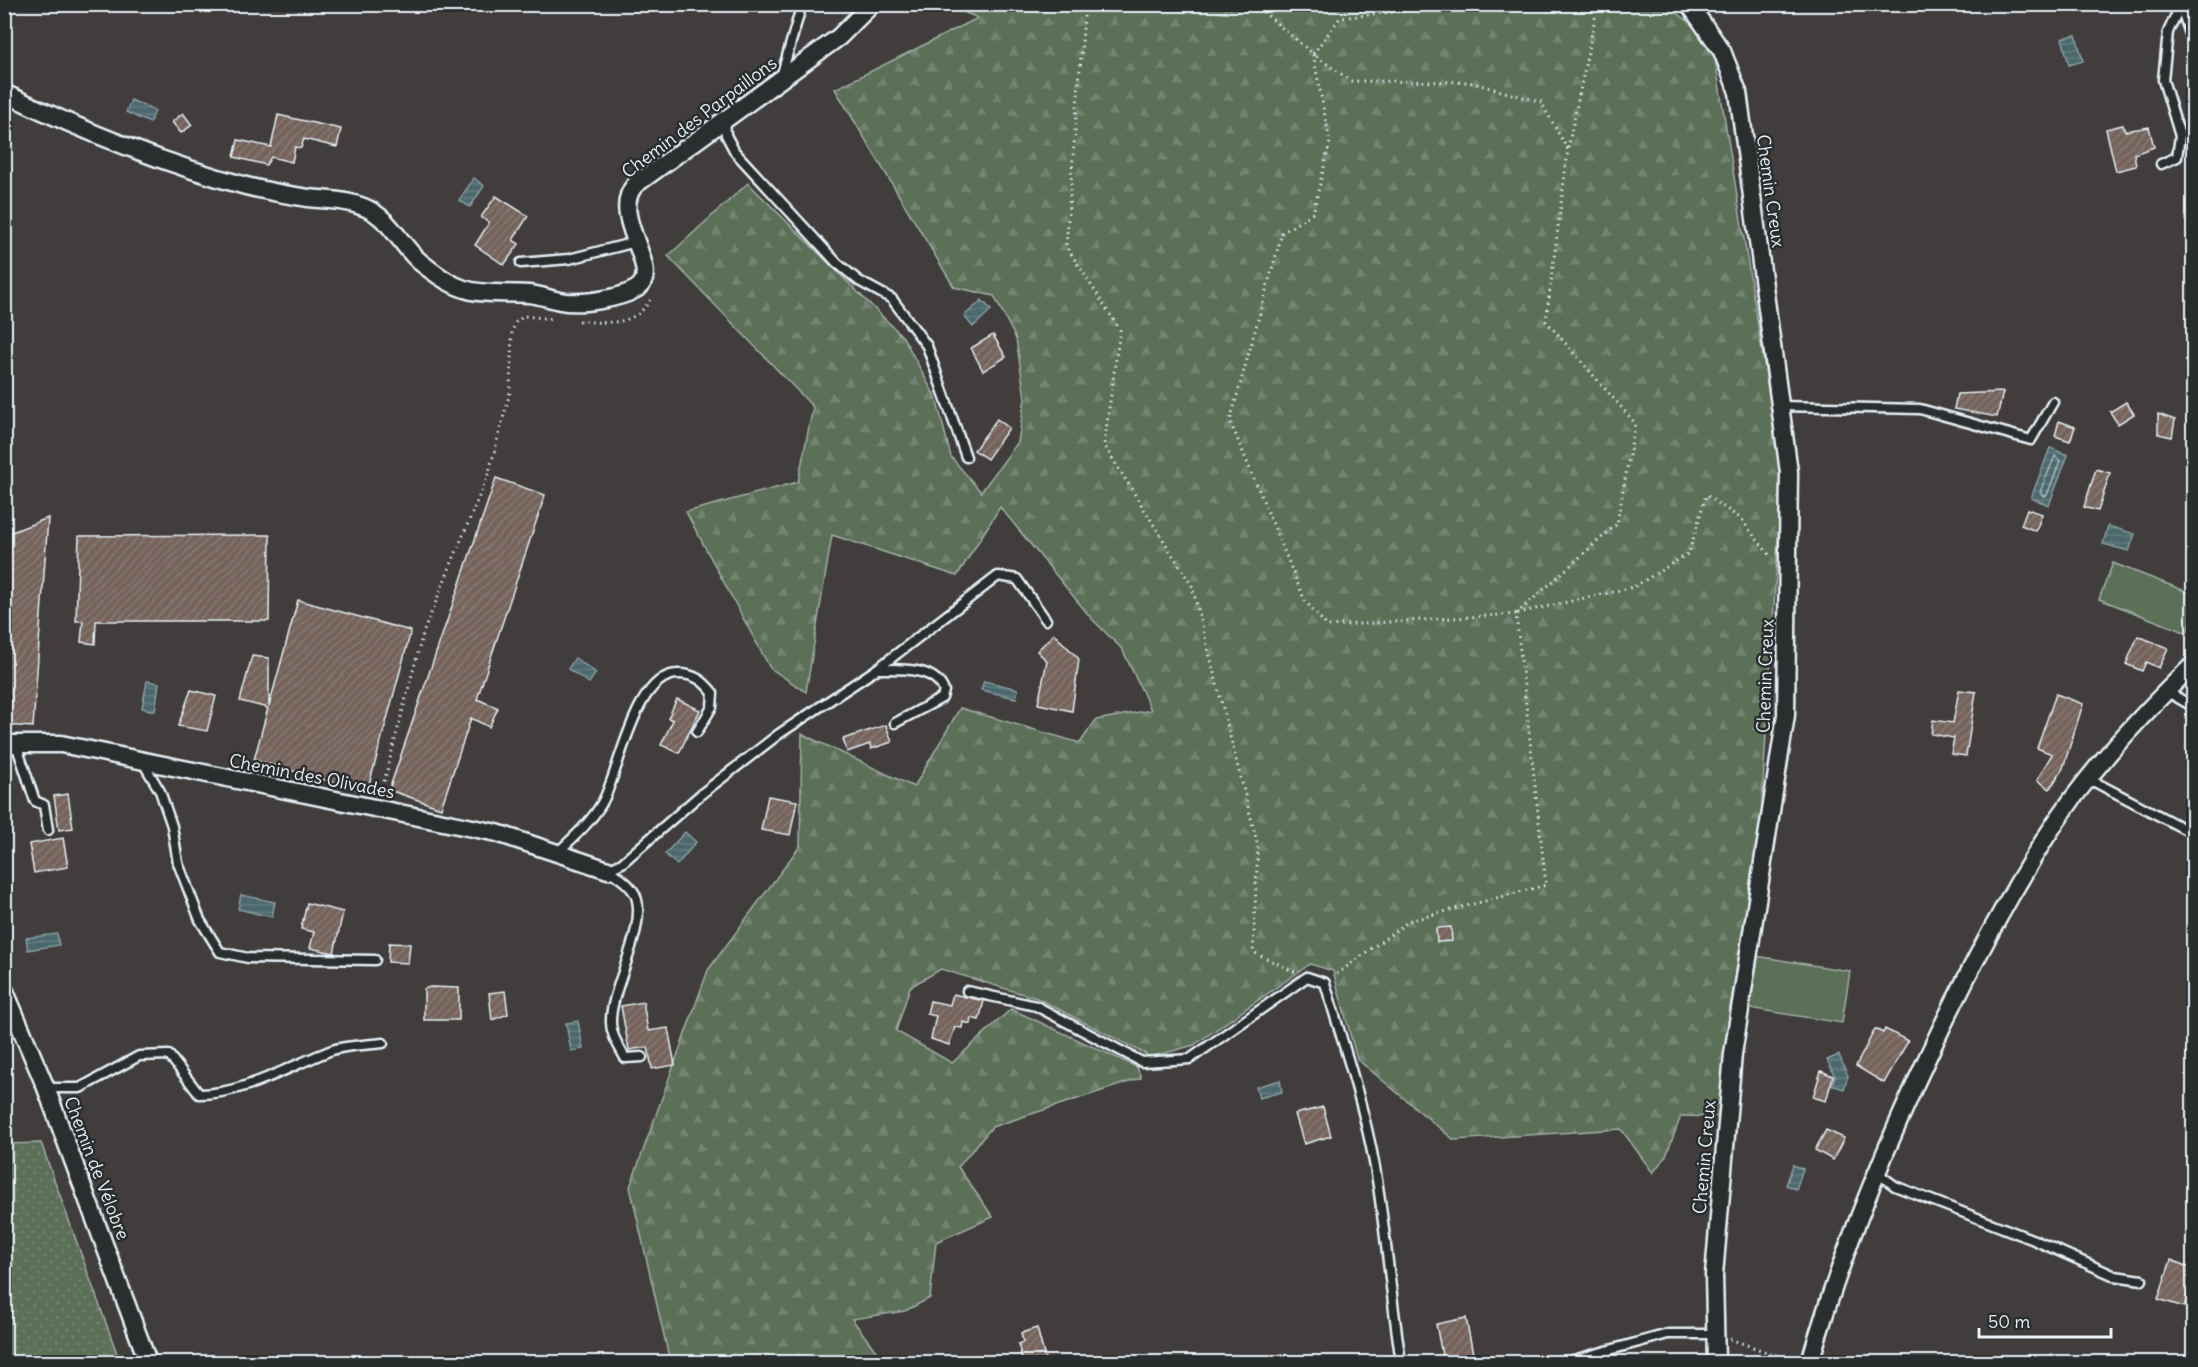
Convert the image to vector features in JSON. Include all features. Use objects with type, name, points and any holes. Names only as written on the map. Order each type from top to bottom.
[{"type":"street","name":"Chemin des Parpaillons","points":[[643,280],[645,268],[626,210],[628,194],[635,185],[725,122],[845,32],[872,4]]},
{"type":"street","name":"Chemin Creux","points":[[1689,4],[1700,16],[1722,51],[1738,92],[1789,472],[1786,715],[1733,1054],[1714,1275],[1716,1362]]},
{"type":"street","points":[[2183,4],[2193,33]]},
{"type":"street","points":[[4,93],[115,143],[191,171],[249,187],[344,202],[366,208],[381,217],[416,258],[459,289],[483,295],[530,294],[563,302],[601,300],[637,289],[643,280]]},
{"type":"street","points":[[1810,1362],[1821,1323],[1876,1172],[1958,992],[2047,836],[2088,779],[2193,664]]},
{"type":"street","name":"Chemin des Olivades","points":[[10,744],[61,744],[497,833],[559,851],[608,870]]},
{"type":"street","name":"Chemin de Vélobre","points":[[4,989],[46,1088],[148,1362]]},
{"type":"lane","points":[[780,80],[802,4]]},
{"type":"lane","points":[[2161,164],[2176,157],[2180,136],[2163,81],[2168,32],[2183,4]]},
{"type":"lane","points":[[725,122],[726,135],[735,152],[837,263],[859,281],[892,299],[927,346],[966,457]]},
{"type":"lane","points":[[521,263],[569,259],[636,242]]},
{"type":"lane","points":[[1780,406],[1920,409],[2031,440],[2053,402]]},
{"type":"lane","points":[[608,870],[622,863],[700,795],[779,734],[877,669],[998,576],[1017,579],[1046,620]]},
{"type":"lane","points":[[877,669],[905,669],[927,674],[941,683],[944,691],[942,698],[895,723]]},
{"type":"lane","points":[[559,851],[602,803],[629,728],[649,693],[660,681],[674,674],[691,674],[706,684],[713,693],[712,706],[697,732]]},
{"type":"lane","points":[[2166,691],[2193,707]]},
{"type":"lane","points":[[10,744],[34,801],[44,805],[48,830]]},
{"type":"lane","points":[[141,761],[160,791],[172,826],[178,863],[200,920],[220,952],[248,958],[375,960]]},
{"type":"lane","points":[[2088,779],[2193,834]]},
{"type":"lane","points":[[608,870],[622,879],[635,895],[636,916],[631,951],[612,1004],[610,1022],[616,1042],[626,1058],[642,1057]]},
{"type":"lane","points":[[967,991],[1036,1006],[1142,1062],[1190,1059],[1307,977],[1325,983],[1364,1115],[1378,1186],[1401,1362]]},
{"type":"lane","points":[[46,1088],[80,1088],[139,1056],[169,1055],[199,1094],[216,1094],[297,1066],[334,1050],[383,1043]]},
{"type":"lane","points":[[1876,1172],[1895,1186],[2034,1240],[2115,1276],[2142,1280]]},
{"type":"lane","points":[[1566,1362],[1668,1334],[1715,1334]]},
{"type":"path","points":[[1085,4],[1066,246],[1120,330],[1104,445],[1192,586],[1258,846],[1253,952],[1307,977]]},
{"type":"path","points":[[1254,4],[1313,54],[1351,81],[1469,82],[1541,102],[1568,150]]},
{"type":"path","points":[[1464,4],[1340,18],[1313,54],[1330,141],[1313,213],[1282,233],[1230,421],[1305,601],[1328,626],[1516,614],[1634,587],[1689,553],[1706,495],[1741,519],[1788,578]]},
{"type":"path","points":[[1516,614],[1617,524],[1635,423],[1546,321],[1568,150],[1598,4]]},
{"type":"path","points":[[578,321],[610,324],[633,318],[648,304],[658,287],[643,280]]},
{"type":"path","points":[[377,809],[423,633],[489,472],[510,392],[512,331],[516,322],[524,316],[556,319]]},
{"type":"path","points":[[1325,983],[1409,921],[1546,885],[1516,614]]},
{"type":"path","points":[[1715,1334],[1796,1362]]},
{"type":"green space","points":[[1666,4],[1712,40],[1782,475],[1759,849],[1730,1007],[1718,1117],[1681,1116],[1666,1156],[1653,1173],[1621,1129],[1454,1140],[1357,1059],[1333,971],[1310,964],[1194,1045],[1151,1057],[1039,999],[941,969],[910,987],[896,1031],[952,1063],[1011,1009],[1137,1067],[1141,1078],[992,1127],[958,1167],[993,1217],[936,1242],[930,1298],[905,1311],[852,1319],[884,1362],[670,1362],[630,1187],[708,970],[800,846],[802,734],[914,787],[960,708],[1080,743],[1096,720],[1151,710],[1122,649],[1092,619],[1000,507],[957,576],[832,535],[806,692],[770,668],[686,512],[798,482],[813,407],[668,256],[748,183],[903,337],[936,398],[951,457],[981,492],[1018,442],[1025,398],[1016,339],[994,296],[954,287],[835,89],[978,18],[947,5]]},
{"type":"green space","points":[[2113,563],[2193,594],[2193,616],[2187,633],[2099,599]]},
{"type":"green space","points":[[1756,956],[1850,971],[1842,1023],[1748,1008]]},
{"type":"green space","points":[[41,1143],[120,1362],[5,1362],[5,1144]]},
{"type":"water","points":[[2076,35],[2083,61],[2069,65],[2062,38]]},
{"type":"water","points":[[131,100],[155,111],[150,123],[126,112]]},
{"type":"water","points":[[474,178],[484,186],[470,207],[459,200]]},
{"type":"water","points":[[982,300],[991,310],[973,327],[964,316]]},
{"type":"water","points":[[2050,448],[2068,455],[2049,505],[2031,498]]},
{"type":"water","points":[[2108,526],[2135,534],[2129,551],[2103,544]]},
{"type":"water","points":[[575,658],[596,673],[589,683],[568,669]]},
{"type":"water","points":[[147,681],[159,683],[155,711],[142,708]]},
{"type":"water","points":[[984,681],[1018,689],[1016,698],[981,690]]},
{"type":"water","points":[[685,832],[696,842],[677,865],[665,854]]},
{"type":"water","points":[[241,895],[275,902],[272,917],[238,909]]},
{"type":"water","points":[[57,934],[59,945],[28,950],[26,938]]},
{"type":"water","points":[[578,1021],[583,1049],[571,1051],[566,1023]]},
{"type":"water","points":[[1839,1055],[1848,1076],[1844,1089],[1832,1085],[1835,1076],[1827,1060]]},
{"type":"water","points":[[1280,1080],[1282,1092],[1259,1098],[1256,1087]]},
{"type":"water","points":[[1793,1165],[1803,1169],[1796,1189],[1786,1185]]},
{"type":"building","points":[[183,113],[192,125],[181,133],[172,122]]},
{"type":"building","points":[[278,115],[341,129],[337,147],[304,139],[301,148],[295,147],[292,162],[271,157],[266,165],[234,157],[238,140],[271,147]]},
{"type":"building","points":[[2123,125],[2125,131],[2149,127],[2154,147],[2134,154],[2136,166],[2116,171],[2106,129]]},
{"type":"building","points":[[496,196],[528,216],[513,240],[519,244],[504,265],[475,245],[489,223],[481,217]]},
{"type":"building","points":[[993,335],[1006,357],[983,371],[971,348]]},
{"type":"building","points":[[2003,392],[1997,417],[1954,409],[1957,394]]},
{"type":"building","points":[[2126,402],[2134,414],[2118,424],[2110,412]]},
{"type":"building","points":[[2158,414],[2175,420],[2172,437],[2158,434]]},
{"type":"building","points":[[997,419],[1009,428],[987,459],[974,450]]},
{"type":"building","points":[[2059,421],[2075,427],[2070,441],[2055,436]]},
{"type":"building","points":[[2096,469],[2110,473],[2098,511],[2084,507]]},
{"type":"building","points":[[496,478],[545,495],[477,699],[498,708],[489,727],[471,718],[441,808],[389,790]]},
{"type":"building","points":[[2027,509],[2042,514],[2036,531],[2021,525]]},
{"type":"building","points":[[48,518],[33,727],[4,725],[4,535]]},
{"type":"building","points":[[270,535],[269,621],[96,621],[95,644],[81,642],[83,621],[76,621],[79,536]]},
{"type":"building","points":[[298,600],[411,631],[367,792],[254,760],[268,708],[240,701],[252,656],[269,658],[269,706]]},
{"type":"building","points":[[1054,634],[1079,659],[1072,711],[1038,704],[1047,661],[1037,651]]},
{"type":"building","points":[[2138,636],[2168,648],[2159,668],[2146,662],[2142,671],[2126,664]]},
{"type":"building","points":[[191,690],[216,696],[207,731],[178,726]]},
{"type":"building","points":[[1959,690],[1976,692],[1966,756],[1951,754],[1954,738],[1931,734],[1933,720],[1953,723]]},
{"type":"building","points":[[2056,694],[2083,704],[2063,768],[2050,789],[2037,780],[2052,754],[2037,748]]},
{"type":"building","points":[[677,699],[700,710],[679,753],[661,745],[673,720],[668,718]]},
{"type":"building","points":[[886,725],[892,742],[871,749],[870,744],[847,752],[843,739]]},
{"type":"building","points":[[68,794],[73,828],[59,830],[54,796]]},
{"type":"building","points":[[768,796],[797,801],[790,835],[761,830]]},
{"type":"building","points":[[63,838],[68,867],[34,873],[29,844]]},
{"type":"building","points":[[307,903],[343,912],[334,953],[310,948],[314,932],[301,929]]},
{"type":"building","points":[[1451,927],[1452,941],[1437,942],[1436,928]]},
{"type":"building","points":[[389,943],[410,944],[408,963],[388,962]]},
{"type":"building","points":[[430,987],[459,988],[459,1020],[424,1020],[424,989]]},
{"type":"building","points":[[505,991],[508,1014],[492,1020],[489,993]]},
{"type":"building","points":[[953,994],[984,1001],[979,1020],[971,1018],[970,1024],[963,1022],[962,1028],[955,1027],[949,1045],[931,1039],[936,1016],[927,1014],[930,1001],[950,1005]]},
{"type":"building","points":[[643,1002],[648,1031],[668,1028],[675,1065],[652,1069],[648,1047],[629,1050],[621,1006]]},
{"type":"building","points":[[1875,1029],[1883,1033],[1885,1029],[1908,1041],[1884,1083],[1856,1066]]},
{"type":"building","points":[[1821,1071],[1833,1076],[1826,1101],[1813,1097]]},
{"type":"building","points":[[1323,1107],[1331,1136],[1304,1144],[1295,1114]]},
{"type":"building","points":[[1826,1130],[1844,1138],[1833,1160],[1815,1150]]},
{"type":"building","points":[[2171,1260],[2193,1269],[2193,1279],[2184,1307],[2158,1299]]},
{"type":"building","points":[[1466,1318],[1473,1354],[1443,1360],[1436,1324]]},
{"type":"building","points":[[1037,1328],[1046,1362],[1023,1362],[1018,1344],[1023,1342],[1021,1333]]}]
